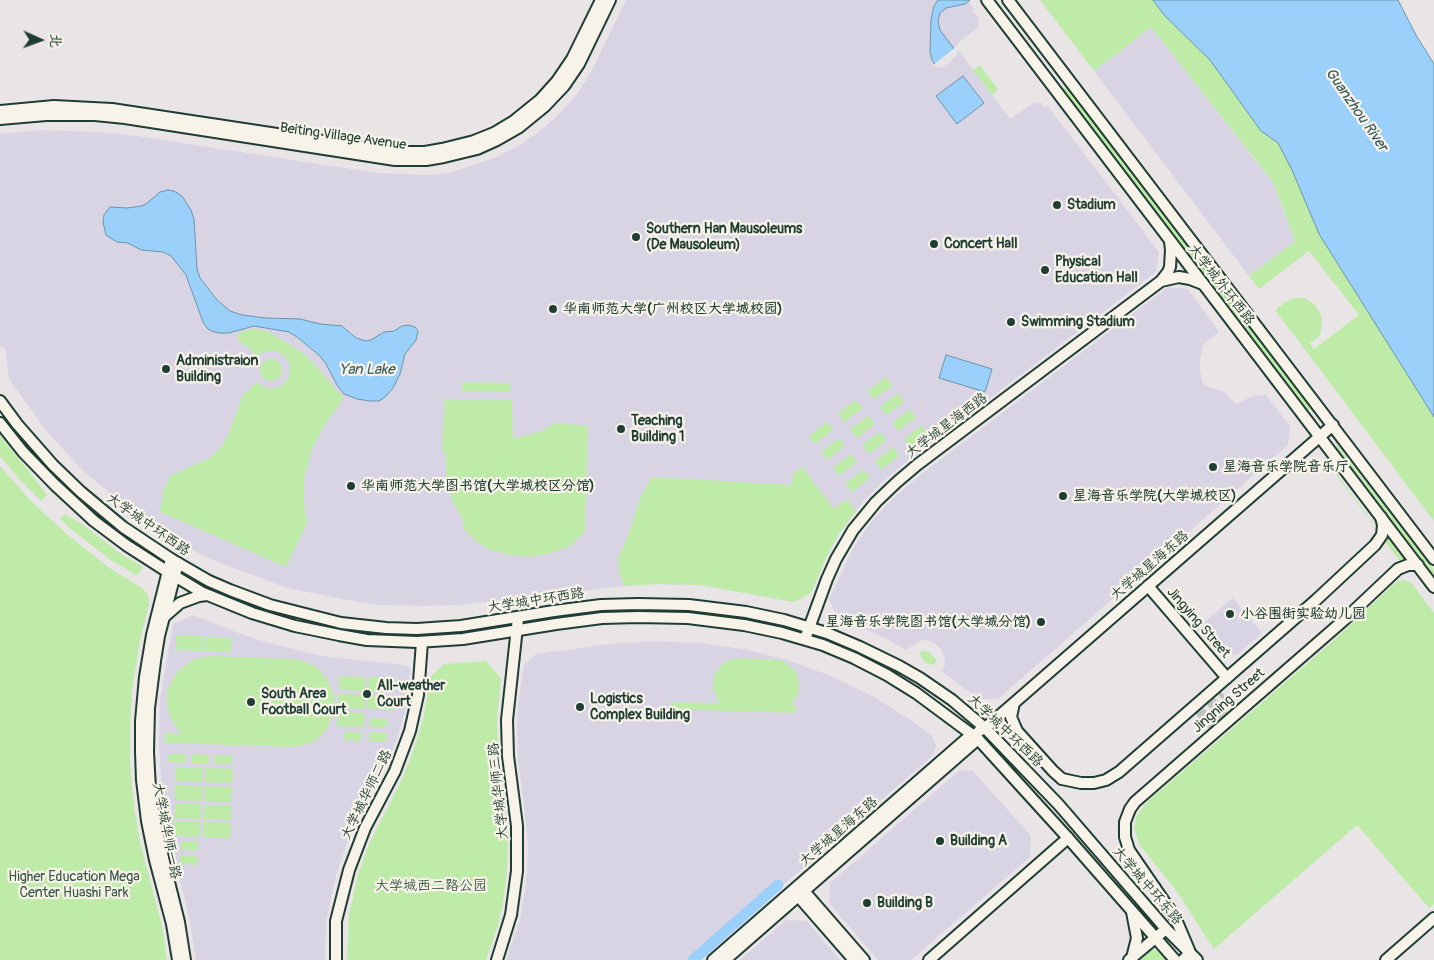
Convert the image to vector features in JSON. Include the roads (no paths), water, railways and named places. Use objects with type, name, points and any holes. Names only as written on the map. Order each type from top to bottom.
[{"type":"main road","name":"Beiting Village Avenue","points":[[0,111],[60,106],[112,109],[396,152],[442,150],[474,141],[494,132],[514,121],[540,100],[557,81],[572,59],[601,0]]},
{"type":"main road","name":"Beiting Village Avenue","points":[[0,119],[46,115],[95,115],[125,118],[380,158],[416,160],[444,158],[468,152],[498,140],[518,128],[545,106],[564,86],[579,64],[610,0]]},
{"type":"main road","name":"大学城外环西路","points":[[987,0],[1434,587]]},
{"type":"main road","name":"大学城外环西路","points":[[1008,0],[1434,559]]},
{"type":"main road","name":"大学城星海西路","points":[[805,640],[827,579],[839,554],[864,516],[886,491],[917,465],[1161,281],[1170,267],[1170,241]]},
{"type":"main road","points":[[1161,281],[1179,277],[1202,284]]},
{"type":"main road","name":"大学城中环西路","points":[[0,401],[42,454],[81,492],[123,527],[174,561],[209,581],[249,598],[341,623],[386,628],[427,629],[461,626],[585,607],[638,604],[689,605],[764,615],[810,627],[853,643],[909,672],[952,700],[985,728],[1079,828]]},
{"type":"main road","points":[[1305,416],[1313,412],[1318,405]]},
{"type":"main road","name":"大学城中环西路","points":[[0,423],[33,463],[72,502],[115,537],[171,574],[207,595],[252,613],[316,631],[386,642],[422,642],[463,639],[586,620],[638,617],[688,618],[762,628],[848,655],[888,675],[922,697],[975,737],[1068,838]]},
{"type":"main road","name":"大学城星海东路","points":[[725,960],[800,891],[985,728],[1333,425]]},
{"type":"main road","name":"Jingning Street","points":[[1014,703],[1011,716],[1017,731],[1062,779],[1088,784],[1111,778],[1328,590],[1378,542],[1383,530],[1381,516]]},
{"type":"main road","name":"大学城华师一路","points":[[174,561],[157,645],[150,692],[149,770],[157,832],[180,922],[185,960]]},
{"type":"main road","name":"Jingning Street","points":[[1190,958],[1175,917],[1129,850],[1125,829],[1127,816],[1135,802],[1344,620],[1398,569],[1408,565],[1418,565]]},
{"type":"main road","name":"大学城华师一路","points":[[171,574],[152,634],[144,677],[141,752],[147,821],[155,860],[174,931],[178,960]]},
{"type":"main road","name":"Jingying Street","points":[[1148,586],[1227,678]]},
{"type":"main road","points":[[164,617],[180,603],[207,595]]},
{"type":"main road","points":[[762,628],[764,615]]},
{"type":"main road","name":"大学城华师三路","points":[[497,960],[511,915],[518,871],[517,826],[508,756],[507,727],[518,618]]},
{"type":"main road","name":"大学城华师二路","points":[[336,960],[336,921],[349,870],[365,828],[398,766],[410,731],[419,688],[422,642]]},
{"type":"main road","name":"大学城中环东路","points":[[1079,828],[1190,958]]},
{"type":"main road","points":[[929,960],[1068,838]]},
{"type":"main road","name":"大学城中环东路","points":[[1068,838],[1176,960]]},
{"type":"main road","points":[[800,891],[854,960]]},
{"type":"main road","points":[[800,891],[864,960]]},
{"type":"main road","name":"大学城星海东路","points":[[713,960],[800,891]]},
{"type":"main road","points":[[1130,959],[1136,938],[1136,926],[1132,911]]},
{"type":"main road","points":[[1386,960],[1434,918]]},
{"type":"main road","points":[[1130,959],[1166,929]]},
{"type":"water","points":[[938,0],[970,0],[965,4],[946,8],[940,13],[938,21],[940,30],[955,50],[935,65],[930,52],[931,19],[934,6]]},
{"type":"water","name":"Guanzhou River","points":[[1153,0],[1398,0],[1434,64],[1434,417],[1319,234],[1292,170],[1278,143],[1261,131],[1210,60],[1165,16]]},
{"type":"water","points":[[963,76],[984,103],[957,124],[936,96]]},
{"type":"water","name":"Yan Lake","points":[[168,190],[182,196],[191,210],[194,219],[197,269],[200,278],[217,300],[230,311],[242,315],[300,319],[320,324],[342,326],[356,338],[366,341],[384,332],[394,331],[402,326],[415,327],[418,331],[416,340],[405,354],[400,374],[393,388],[385,397],[379,401],[370,401],[344,394],[320,356],[289,332],[254,326],[229,333],[211,331],[203,322],[186,275],[171,256],[163,252],[141,250],[128,243],[117,242],[106,235],[103,222],[104,215],[110,207],[127,208],[141,206],[160,192]]},
{"type":"water","points":[[946,355],[992,369],[985,392],[939,378]]},
{"type":"waterway","points":[[693,960],[778,885]]},
{"type":"tunnel","points":[[1198,717],[1224,695]]},
{"type":"tunnel","points":[[1205,725],[1231,703]]},
{"type":"place","name":"Stadium","points":[[1057,205]]},
{"type":"place","name":"Southern Han Mausoleums (De Mausoleum)","points":[[636,237]]},
{"type":"place","name":"Concert Hall","points":[[934,244]]},
{"type":"place","name":"Physical Education Hall","points":[[1045,270]]},
{"type":"place","name":"华南师范大学(广州校区大学城校园)","points":[[553,309]]},
{"type":"place","name":"Swimming Stadium","points":[[1011,322]]},
{"type":"place","name":"Administraion Building","points":[[166,369]]},
{"type":"place","name":"Teaching Building 1","points":[[621,429]]},
{"type":"place","name":"星海音乐学院音乐厅","points":[[1213,467]]},
{"type":"place","name":"华南师范大学图书馆(大学城校区分馆)","points":[[351,486]]},
{"type":"place","name":"星海音乐学院(大学城校区)","points":[[1063,496]]},
{"type":"place","name":"小谷围街实验幼儿园","points":[[1230,614]]},
{"type":"place","name":"星海音乐学院图书馆(大学城分馆)","points":[[1041,622]]},
{"type":"place","name":"All-weather Court","points":[[367,694]]},
{"type":"place","name":"South Area Football Court","points":[[251,702]]},
{"type":"place","name":"Logistics Complex Building","points":[[580,707]]},
{"type":"place","name":"Building A","points":[[940,841]]},
{"type":"place","name":"Building B","points":[[867,903]]},
{"type":"park label","name":"Higher Education Mega Center Huashi Park","points":[[74,886]]},
{"type":"park label","name":"大学城西二路公园","points":[[431,886]]}]
